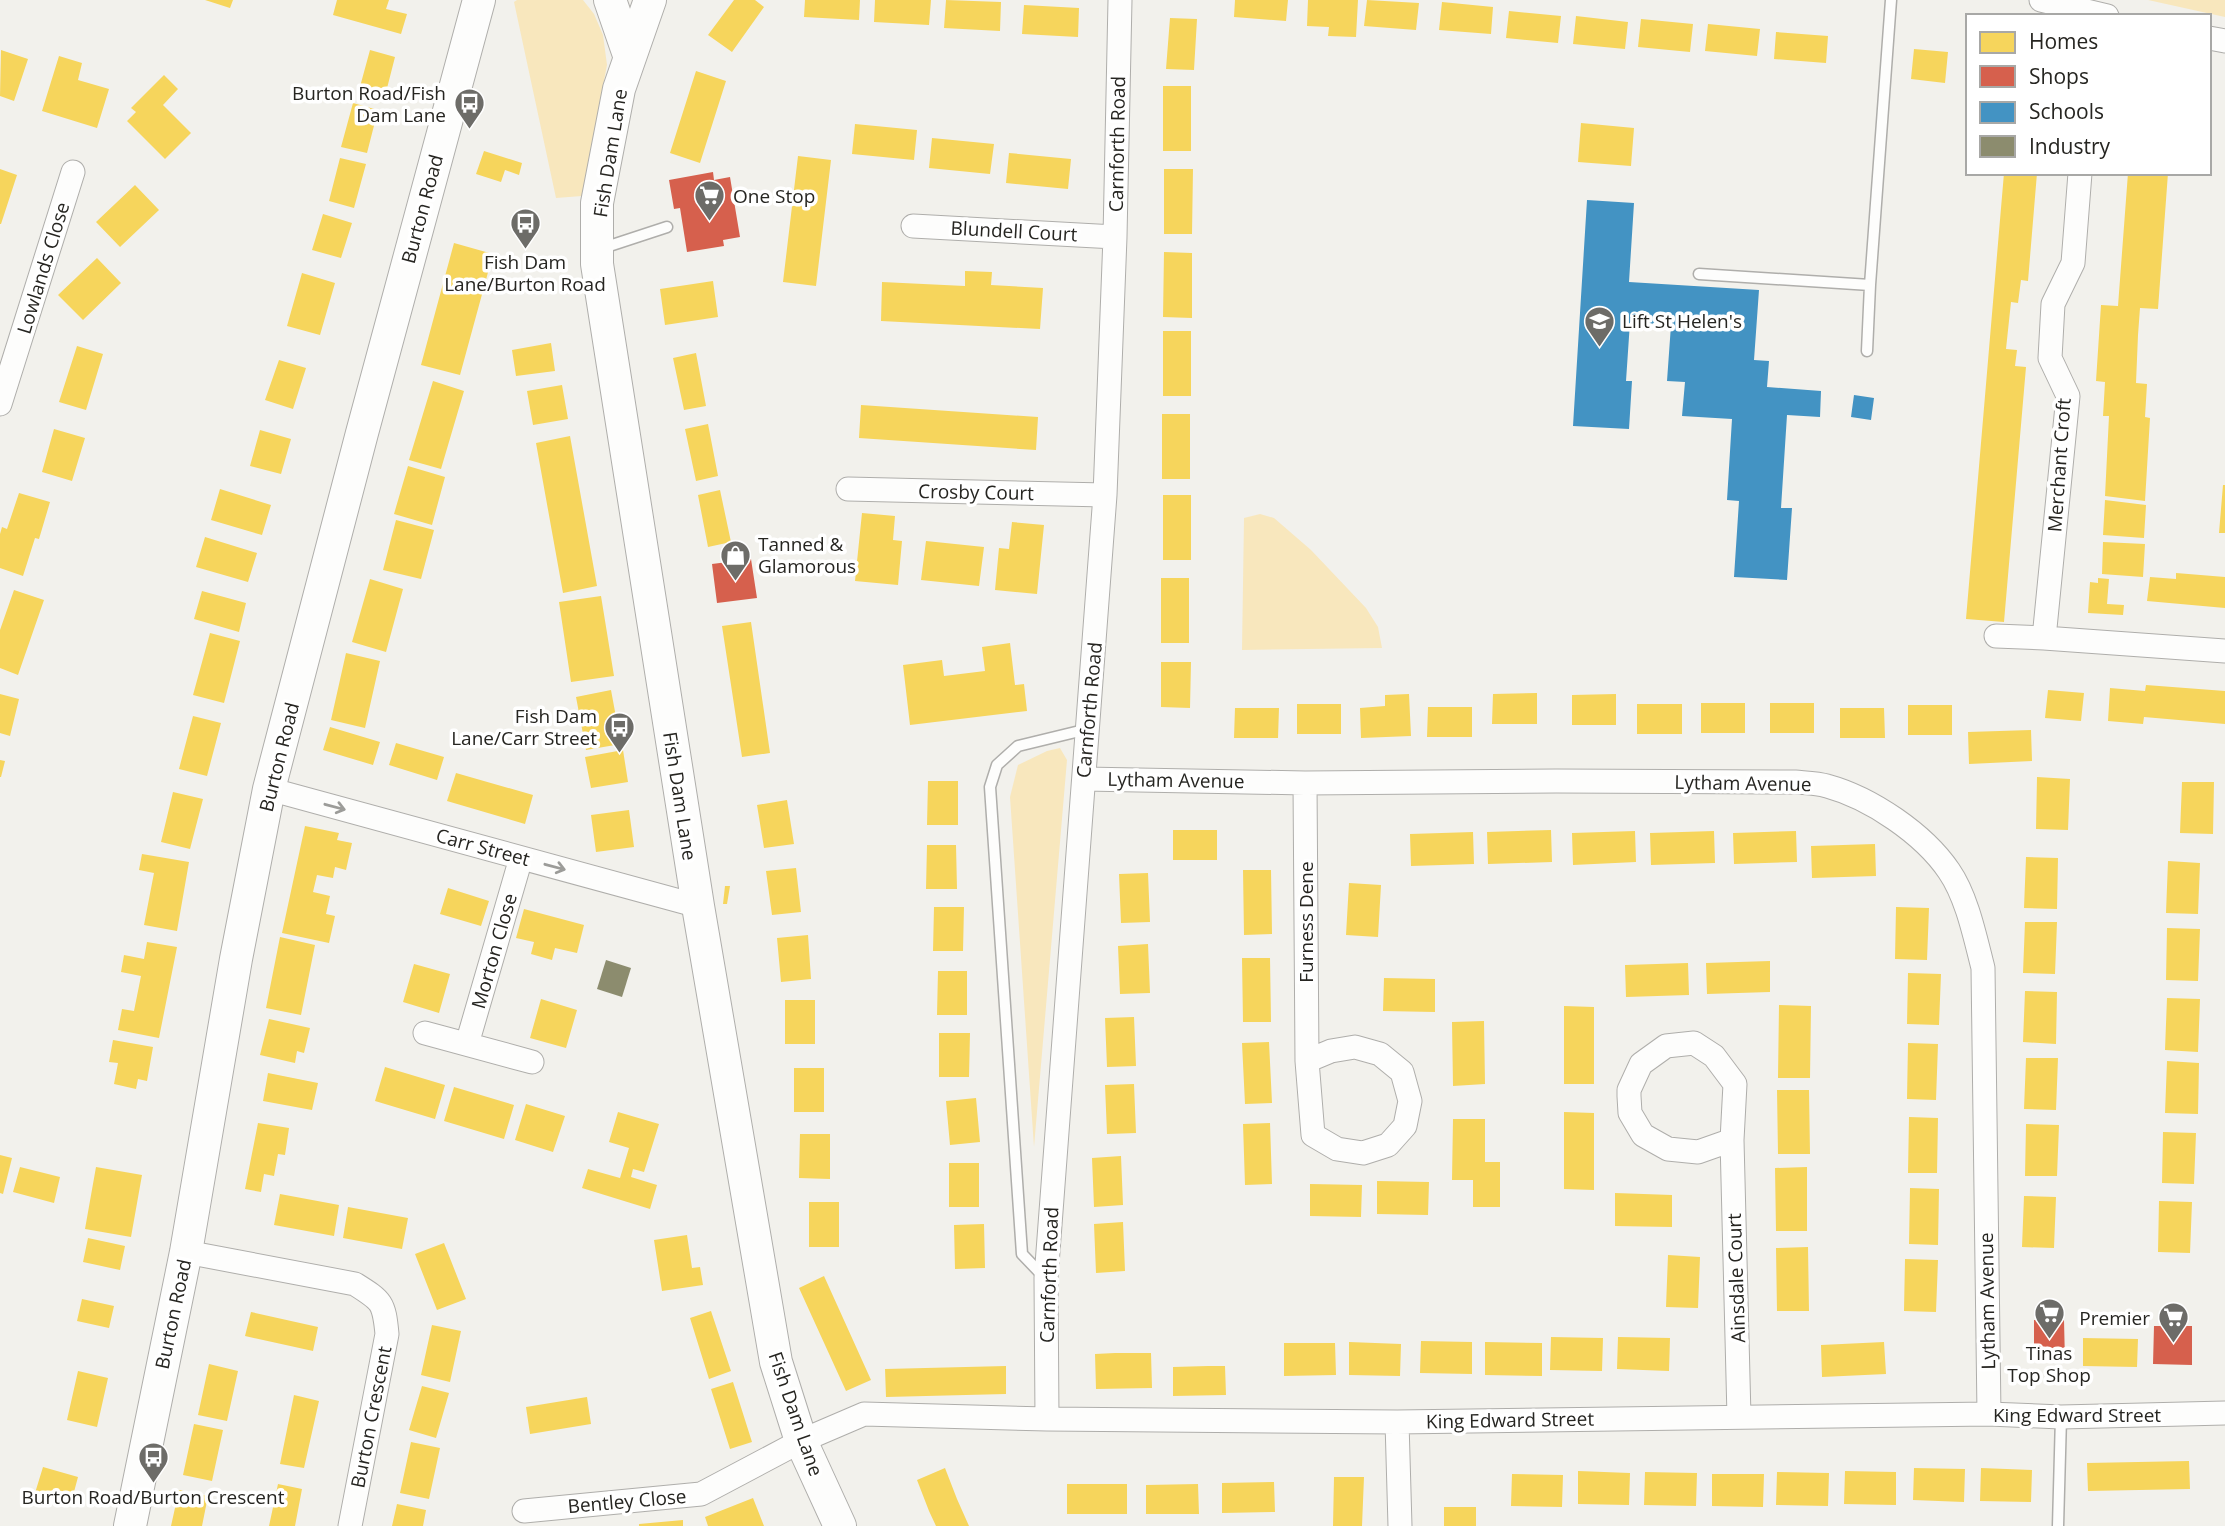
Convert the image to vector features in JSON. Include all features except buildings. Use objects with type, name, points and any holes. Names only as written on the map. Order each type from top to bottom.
[{"type":"street","name":"Burton Road","points":[[130,1526],[186,1252],[236,959],[269,789],[365,420],[479,0]]},
{"type":"street","points":[[610,0],[629,55]]},
{"type":"street","name":"Fish Dam Lane","points":[[650,0],[619,89],[597,202],[597,264],[698,906],[776,1362],[801,1441],[840,1526]]},
{"type":"street","name":"Carnforth Road","points":[[1046,1419],[1046,1278],[1105,495],[1115,237],[1120,0]]},
{"type":"street","points":[[2041,0],[2099,14]]},
{"type":"street","name":"Lowlands Close","points":[[0,404],[73,172]]},
{"type":"street","name":"Merchant Croft","points":[[2044,638],[2068,396],[2050,358],[2053,304],[2073,263],[2080,175]]},
{"type":"street","name":"Blundell Court","points":[[913,226],[1115,237]]},
{"type":"street","name":"Crosby Court","points":[[848,489],[1105,495]]},
{"type":"street","points":[[1996,636],[2225,652]]},
{"type":"street","name":"Lytham Avenue","points":[[1084,779],[1306,783],[1556,780],[1795,782],[1827,786],[1857,797],[1883,811],[1930,849],[1950,872],[1967,911],[1983,968],[1989,1414]]},
{"type":"street","name":"Furness Dene","points":[[1306,783],[1307,1061],[1313,1135],[1337,1149],[1363,1153],[1388,1146],[1405,1126],[1410,1101],[1402,1072],[1380,1054],[1355,1047],[1331,1051],[1307,1061]]},
{"type":"street","name":"Carr Street","points":[[269,789],[698,906]]},
{"type":"street","name":"Morton Close","points":[[467,1044],[521,858]]},
{"type":"street","points":[[425,1033],[532,1062]]},
{"type":"street","name":"Ainsdale Court","points":[[1732,1140],[1698,1152],[1668,1149],[1643,1135],[1630,1113],[1629,1090],[1641,1064],[1666,1046],[1694,1043],[1714,1056],[1735,1084],[1732,1140],[1740,1417]]},
{"type":"street","name":"Burton Crescent","points":[[186,1252],[355,1284],[374,1296],[385,1310],[387,1334],[350,1526]]},
{"type":"street","name":"King Edward Street","points":[[801,1441],[864,1414],[1046,1419],[1397,1422],[1989,1414],[2061,1417],[2225,1413]]},
{"type":"street","points":[[1397,1422],[1400,1526]]},
{"type":"street","name":"Bentley Close","points":[[524,1511],[701,1494],[801,1441]]},
{"type":"lane","points":[[1867,351],[1891,0]]},
{"type":"lane","points":[[597,250],[667,227]]},
{"type":"lane","points":[[1699,274],[1870,285]]},
{"type":"lane","points":[[1046,1278],[1022,1254],[990,787],[997,765],[1018,746],[1088,729]]},
{"type":"lane","points":[[2058,1526],[2061,1417]]},
{"type":"shaded area","points":[[583,0],[594,14],[603,35],[607,65],[582,196],[556,198],[514,2]]},
{"type":"shaded area","points":[[2148,0],[2225,0],[2225,17]]},
{"type":"shaded area","points":[[1260,514],[1274,518],[1311,550],[1366,608],[1378,627],[1382,648],[1242,650],[1244,518]]},
{"type":"shaded area","points":[[1060,748],[1067,760],[1034,1147],[1010,797],[1018,765]]},
{"type":"place","name":"Burton Road/Fish Dam Lane","points":[[469,131]]},
{"type":"place","name":"One Stop","points":[[710,223]]},
{"type":"place","name":"Fish Dam Lane/Burton Road","points":[[525,250]]},
{"type":"place","name":"Lift St Helen's","points":[[1599,348]]},
{"type":"place","name":"Tanned & Glamorous","points":[[735,582]]},
{"type":"place","name":"Fish Dam Lane/Carr Street","points":[[620,754]]},
{"type":"place","name":"Tinas Top Shop","points":[[2049,1341]]},
{"type":"place","name":"Premier","points":[[2173,1345]]},
{"type":"place","name":"Burton Road/Burton Crescent","points":[[153,1485]]}]
